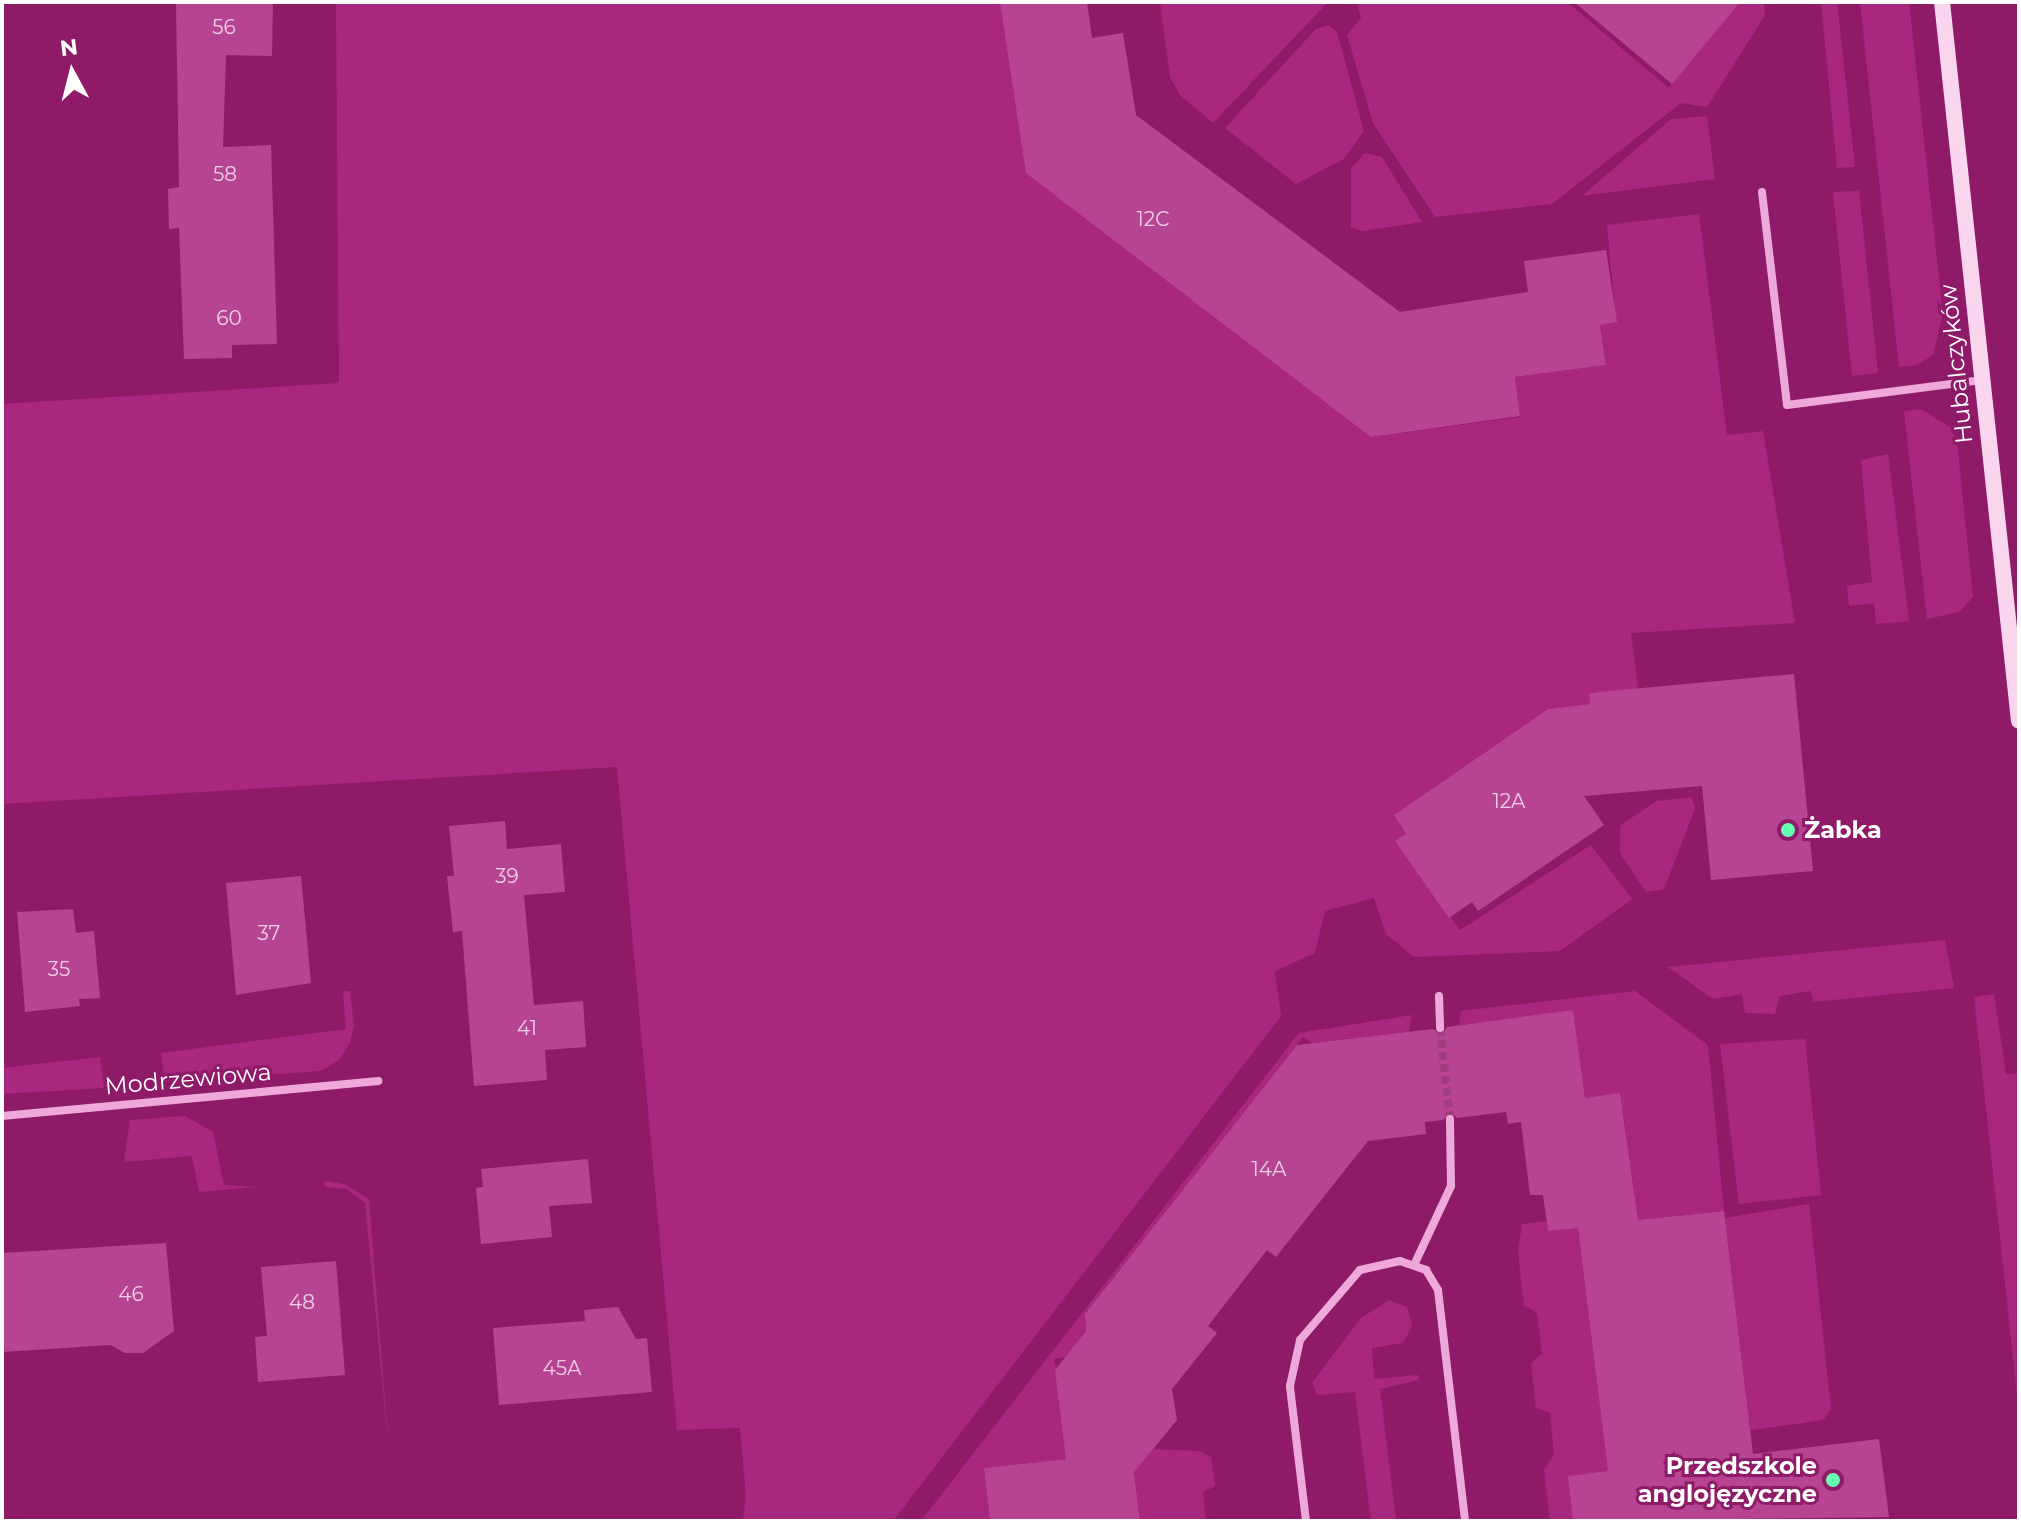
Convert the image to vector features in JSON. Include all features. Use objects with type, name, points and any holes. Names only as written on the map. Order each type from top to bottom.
[{"type":"street","name":"Hubalczyków","points":[[1942,2],[2019,721]]},
{"type":"street","points":[[1762,192],[1787,405],[1982,380]]},
{"type":"street","points":[[1439,996],[1440,1028]]},
{"type":"street","name":"Modrzewiowa","points":[[2,1116],[378,1081]]},
{"type":"street","points":[[1415,1263],[1451,1186],[1450,1119]]},
{"type":"street","points":[[1306,1521],[1290,1386],[1300,1340],[1360,1270],[1381,1262],[1415,1263],[1426,1270],[1442,1308],[1465,1521]]},
{"type":"shaded area","points":[[336,2],[1000,2],[1371,437],[1520,417],[1515,377],[1606,365],[1600,325],[1616,322],[1607,225],[1699,214],[1727,435],[1763,431],[1795,623],[1631,633],[1638,689],[1590,693],[1590,704],[1548,709],[1394,815],[1406,834],[1395,841],[1460,930],[1591,845],[1632,899],[1560,951],[1414,957],[1386,934],[1374,898],[1325,911],[1315,953],[1275,971],[1281,1016],[893,1521],[743,1521],[746,1496],[740,1428],[677,1430],[617,767],[2,804],[2,404],[339,383]]},
{"type":"shaded area","points":[[1160,2],[1328,2],[1213,123],[1180,95],[1170,77]]},
{"type":"shaded area","points":[[1357,2],[1567,2],[1669,88],[1705,2],[1764,2],[1765,15],[1707,107],[1681,103],[1552,204],[1435,217],[1373,123],[1347,35],[1361,18]]},
{"type":"shaded area","points":[[1821,2],[1837,2],[1855,167],[1837,168]]},
{"type":"shaded area","points":[[1860,2],[1909,2],[1943,315],[1933,355],[1917,365],[1899,367]]},
{"type":"shaded area","points":[[1329,25],[1337,32],[1364,131],[1344,159],[1296,184],[1225,128],[1316,29]]},
{"type":"shaded area","points":[[1707,116],[1715,179],[1582,196],[1671,119]]},
{"type":"shaded area","points":[[1365,153],[1382,157],[1422,222],[1363,231],[1351,228],[1351,169]]},
{"type":"shaded area","points":[[1859,191],[1878,373],[1852,376],[1833,192]]},
{"type":"shaded area","points":[[1921,409],[1950,427],[1957,442],[1973,597],[1959,612],[1927,619],[1904,411]]},
{"type":"shaded area","points":[[1888,454],[1909,621],[1876,624],[1874,603],[1849,606],[1847,586],[1872,582],[1861,460]]},
{"type":"shaded area","points":[[1692,797],[1695,809],[1664,889],[1646,892],[1620,853],[1620,826],[1656,801]]},
{"type":"shaded area","points":[[1945,940],[1954,988],[1813,1002],[1811,991],[1780,996],[1775,1014],[1745,1013],[1742,994],[1713,999],[1668,967]]},
{"type":"shaded area","points":[[343,991],[350,991],[354,1026],[350,1043],[339,1060],[320,1071],[165,1082],[161,1053],[346,1029]]},
{"type":"shaded area","points":[[1635,991],[1708,1045],[1724,1211],[1638,1220],[1622,1105],[1609,1095],[1585,1098],[1573,1011],[1459,1025],[1461,1011]]},
{"type":"shaded area","points":[[1994,994],[2006,1074],[2019,1074],[2019,1413],[1974,997]]},
{"type":"shaded area","points":[[1412,1015],[1409,1032],[1312,1043],[1303,1037],[1085,1314],[1086,1331],[1066,1357],[1054,1359],[1076,1458],[984,1468],[990,1521],[921,1521],[1299,1033]]},
{"type":"shaded area","points":[[1805,1039],[1821,1195],[1739,1204],[1720,1044]]},
{"type":"shaded area","points":[[100,1057],[104,1088],[2,1094],[2,1068]]},
{"type":"shaded area","points":[[185,1116],[213,1132],[224,1185],[257,1187],[199,1192],[192,1156],[124,1162],[130,1120]]},
{"type":"shaded area","points":[[324,1181],[344,1184],[369,1199],[389,1451],[365,1203],[347,1189],[325,1187]]},
{"type":"shaded area","points":[[1809,1204],[1831,1409],[1823,1420],[1740,1432],[1746,1394],[1725,1218]]},
{"type":"shaded area","points":[[1546,1221],[1548,1231],[1578,1228],[1601,1410],[1641,1467],[1569,1476],[1573,1521],[1550,1521],[1544,1470],[1554,1455],[1550,1413],[1536,1408],[1531,1364],[1542,1353],[1537,1313],[1524,1306],[1518,1252],[1522,1224]]},
{"type":"shaded area","points":[[1389,1300],[1407,1307],[1412,1326],[1403,1343],[1372,1348],[1374,1379],[1418,1375],[1419,1380],[1380,1389],[1396,1521],[1371,1521],[1355,1392],[1317,1395],[1312,1383],[1361,1318]]},
{"type":"shaded area","points":[[1153,1449],[1199,1451],[1211,1457],[1215,1486],[1203,1492],[1206,1521],[1140,1521],[1132,1452]]},
{"type":"building","points":[[176,2],[273,2],[272,56],[226,55],[223,147],[271,145],[277,344],[232,345],[232,358],[184,359],[179,228],[169,229],[168,189],[179,187]]},
{"type":"building","points":[[1000,2],[1087,2],[1092,38],[1123,33],[1136,115],[1400,312],[1528,292],[1524,261],[1606,250],[1617,322],[1600,325],[1606,365],[1515,377],[1520,416],[1371,437],[1026,173]]},
{"type":"building","points":[[1574,2],[1740,2],[1672,84]]},
{"type":"building","points":[[1794,674],[1813,871],[1711,880],[1702,786],[1584,796],[1604,825],[1478,911],[1472,902],[1449,918],[1395,841],[1406,834],[1394,815],[1548,709],[1590,704],[1589,693]]},
{"type":"building","points":[[505,821],[507,849],[561,844],[565,892],[524,895],[534,1005],[583,1001],[586,1047],[545,1050],[547,1080],[474,1086],[462,931],[453,932],[447,876],[454,876],[449,826]]},
{"type":"building","points":[[301,876],[311,983],[236,995],[226,883]]},
{"type":"building","points":[[73,909],[76,933],[94,931],[100,998],[79,999],[80,1006],[25,1012],[17,912]]},
{"type":"building","points":[[1573,1010],[1585,1098],[1620,1093],[1638,1220],[1724,1211],[1753,1454],[1879,1439],[1889,1517],[1573,1521],[1568,1476],[1608,1471],[1578,1228],[1548,1231],[1543,1195],[1530,1195],[1521,1122],[1508,1124],[1506,1112],[1457,1118],[1451,1112],[1443,1120],[1425,1122],[1426,1134],[1368,1141],[1276,1257],[1267,1250],[1208,1326],[1217,1333],[1172,1389],[1177,1420],[1134,1472],[1140,1521],[990,1521],[984,1468],[1066,1459],[1055,1370],[1086,1331],[1085,1314],[1297,1045],[1433,1029],[1441,1035],[1447,1027]]},
{"type":"building","points":[[588,1159],[592,1203],[549,1206],[552,1237],[481,1244],[476,1188],[483,1187],[481,1169]]},
{"type":"building","points":[[166,1243],[174,1331],[143,1353],[125,1353],[111,1345],[2,1352],[2,1253]]},
{"type":"building","points":[[336,1261],[345,1375],[258,1382],[255,1337],[267,1336],[261,1267]]},
{"type":"building","points":[[618,1307],[636,1339],[647,1338],[652,1392],[499,1405],[493,1328],[585,1321],[584,1310]]},
{"type":"tunnel","points":[[1440,1028],[1450,1119]]},
{"type":"place","name":"Żabka","points":[[1788,830]]},
{"type":"place","name":"Przedszkole anglojęzyczne","points":[[1833,1480]]}]
